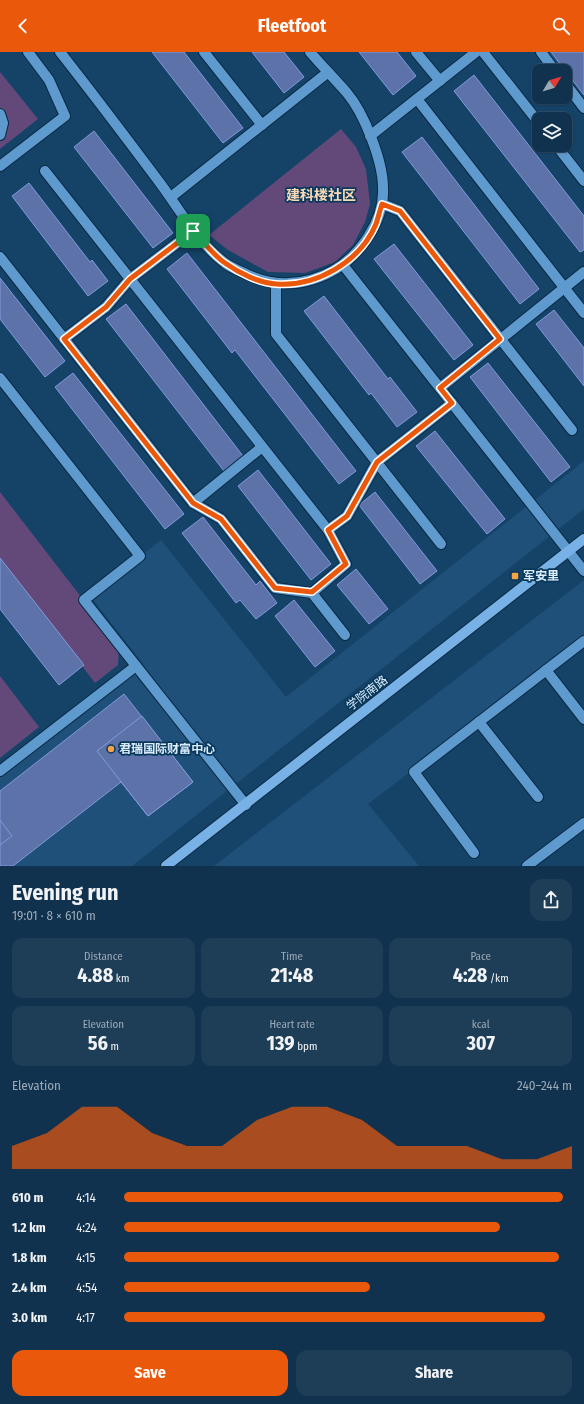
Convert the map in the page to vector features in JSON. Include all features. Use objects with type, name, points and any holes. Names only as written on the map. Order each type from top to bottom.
[{"type":"main road","name":"学院南路","points":[[166,866],[584,540]]},
{"type":"street","points":[[0,166],[65,116],[49,80],[28,52]]},
{"type":"street","points":[[204,52],[262,125]]},
{"type":"street","points":[[62,53],[108,112],[171,198],[193,231],[225,263],[256,279],[276,284],[294,283],[315,279],[332,272],[343,265],[361,248],[375,225],[382,204],[383,188],[370,136],[362,115],[348,93],[327,73],[310,52]]},
{"type":"street","points":[[416,52],[440,81]]},
{"type":"street","points":[[370,136],[476,52]]},
{"type":"street","points":[[483,52],[532,114]]},
{"type":"street","points":[[541,52],[550,64]]},
{"type":"street","points":[[171,198],[327,73]]},
{"type":"street","points":[[572,92],[584,108]]},
{"type":"street","points":[[417,99],[584,313]]},
{"type":"street","points":[[0,114],[3,123],[0,135]]},
{"type":"street","points":[[561,152],[584,181]]},
{"type":"street","points":[[0,257],[193,503],[221,519],[275,588],[312,592],[346,564],[328,530],[44,171]]},
{"type":"street","points":[[382,204],[400,211],[572,430]]},
{"type":"street","points":[[64,339],[106,307],[130,279],[193,231]]},
{"type":"street","points":[[343,265],[584,571]]},
{"type":"street","points":[[440,388],[584,272]]},
{"type":"street","points":[[276,284],[276,334],[442,544]]},
{"type":"street","points":[[0,378],[140,556],[84,600],[246,805]]},
{"type":"street","points":[[328,530],[347,516],[377,462],[452,403]]},
{"type":"street","points":[[193,503],[262,447]]},
{"type":"street","points":[[312,592],[344,635]]},
{"type":"street","points":[[474,853],[414,772],[584,641]]},
{"type":"street","points":[[0,771],[136,666]]},
{"type":"street","points":[[546,670],[584,719]]},
{"type":"street","points":[[479,722],[538,797]]},
{"type":"street","points":[[532,864],[584,823]]},
{"type":"shaded area","points":[[541,52],[584,52],[584,107],[572,92],[572,64],[550,64]]},
{"type":"shaded area","points":[[0,72],[38,119],[0,149]]},
{"type":"shaded area","points":[[341,129],[356,147],[366,169],[370,204],[365,222],[353,245],[335,262],[305,273],[268,272],[228,250],[209,235]]},
{"type":"shaded area","points":[[584,461],[584,509],[132,866],[0,866],[0,777],[143,664],[90,596],[161,540],[286,697]]},
{"type":"shaded area","points":[[0,492],[119,646],[118,665],[95,683],[0,559]]},
{"type":"shaded area","points":[[584,580],[584,640],[368,804],[419,866],[214,866]]},
{"type":"shaded area","points":[[0,676],[39,727],[0,758]]},
{"type":"building","points":[[152,52],[184,52],[243,128],[223,143]]},
{"type":"building","points":[[252,52],[284,52],[304,77],[284,93]]},
{"type":"building","points":[[359,52],[397,52],[416,76],[393,95]]},
{"type":"building","points":[[551,52],[584,52],[584,95],[572,79],[572,64],[560,64]]},
{"type":"building","points":[[474,75],[532,149],[532,152],[534,152],[584,216],[584,250],[580,252],[454,91]]},
{"type":"building","points":[[94,131],[173,233],[153,248],[74,147]]},
{"type":"building","points":[[422,137],[539,289],[520,304],[402,152]]},
{"type":"building","points":[[29,183],[90,262],[92,260],[108,281],[88,296],[12,196]]},
{"type":"building","points":[[394,244],[473,345],[454,360],[374,259]]},
{"type":"building","points":[[187,253],[356,471],[339,484],[235,350],[232,353],[167,269]]},
{"type":"building","points":[[0,278],[65,361],[45,377],[0,319]]},
{"type":"building","points":[[324,296],[388,379],[390,377],[417,412],[397,427],[371,393],[369,395],[304,311]]},
{"type":"building","points":[[126,304],[243,456],[224,471],[106,319]]},
{"type":"building","points":[[554,310],[584,348],[584,386],[536,324]]},
{"type":"building","points":[[488,363],[570,467],[551,482],[470,377]]},
{"type":"building","points":[[73,373],[184,514],[165,529],[55,387]]},
{"type":"building","points":[[435,431],[505,519],[487,534],[416,446]]},
{"type":"building","points":[[258,470],[331,564],[311,580],[238,486]]},
{"type":"building","points":[[375,492],[437,571],[420,584],[359,505]]},
{"type":"building","points":[[203,517],[256,585],[260,581],[277,603],[256,619],[240,600],[236,603],[182,533]]},
{"type":"building","points":[[0,558],[84,665],[59,685],[0,609]]},
{"type":"building","points":[[356,569],[388,609],[369,624],[337,585]]},
{"type":"building","points":[[294,600],[335,651],[315,667],[275,616]]},
{"type":"building","name":"君瑞国际财富中心","points":[[124,694],[193,782],[148,816],[121,782],[13,866],[0,866],[0,791]]},
{"type":"building","points":[[142,716],[193,782],[148,816],[97,751]]},
{"type":"building","points":[[0,820],[12,836],[0,845]]},
{"type":"place","name":"军安里","points":[[515,576]]},
{"type":"place","name":"君瑞国际财富中心","points":[[111,749]]},
{"type":"district","name":"建科楼社区","points":[[321,195]]},
{"type":"route","points":[[382,204],[400,211],[500,339],[440,388],[452,403],[377,462],[347,516],[328,530],[346,564],[312,592],[275,588],[221,519],[193,503],[64,339],[106,307],[130,279],[193,231],[225,263],[256,279],[276,284],[294,283],[315,279],[332,272],[343,265],[361,248],[375,225],[382,204]]}]
